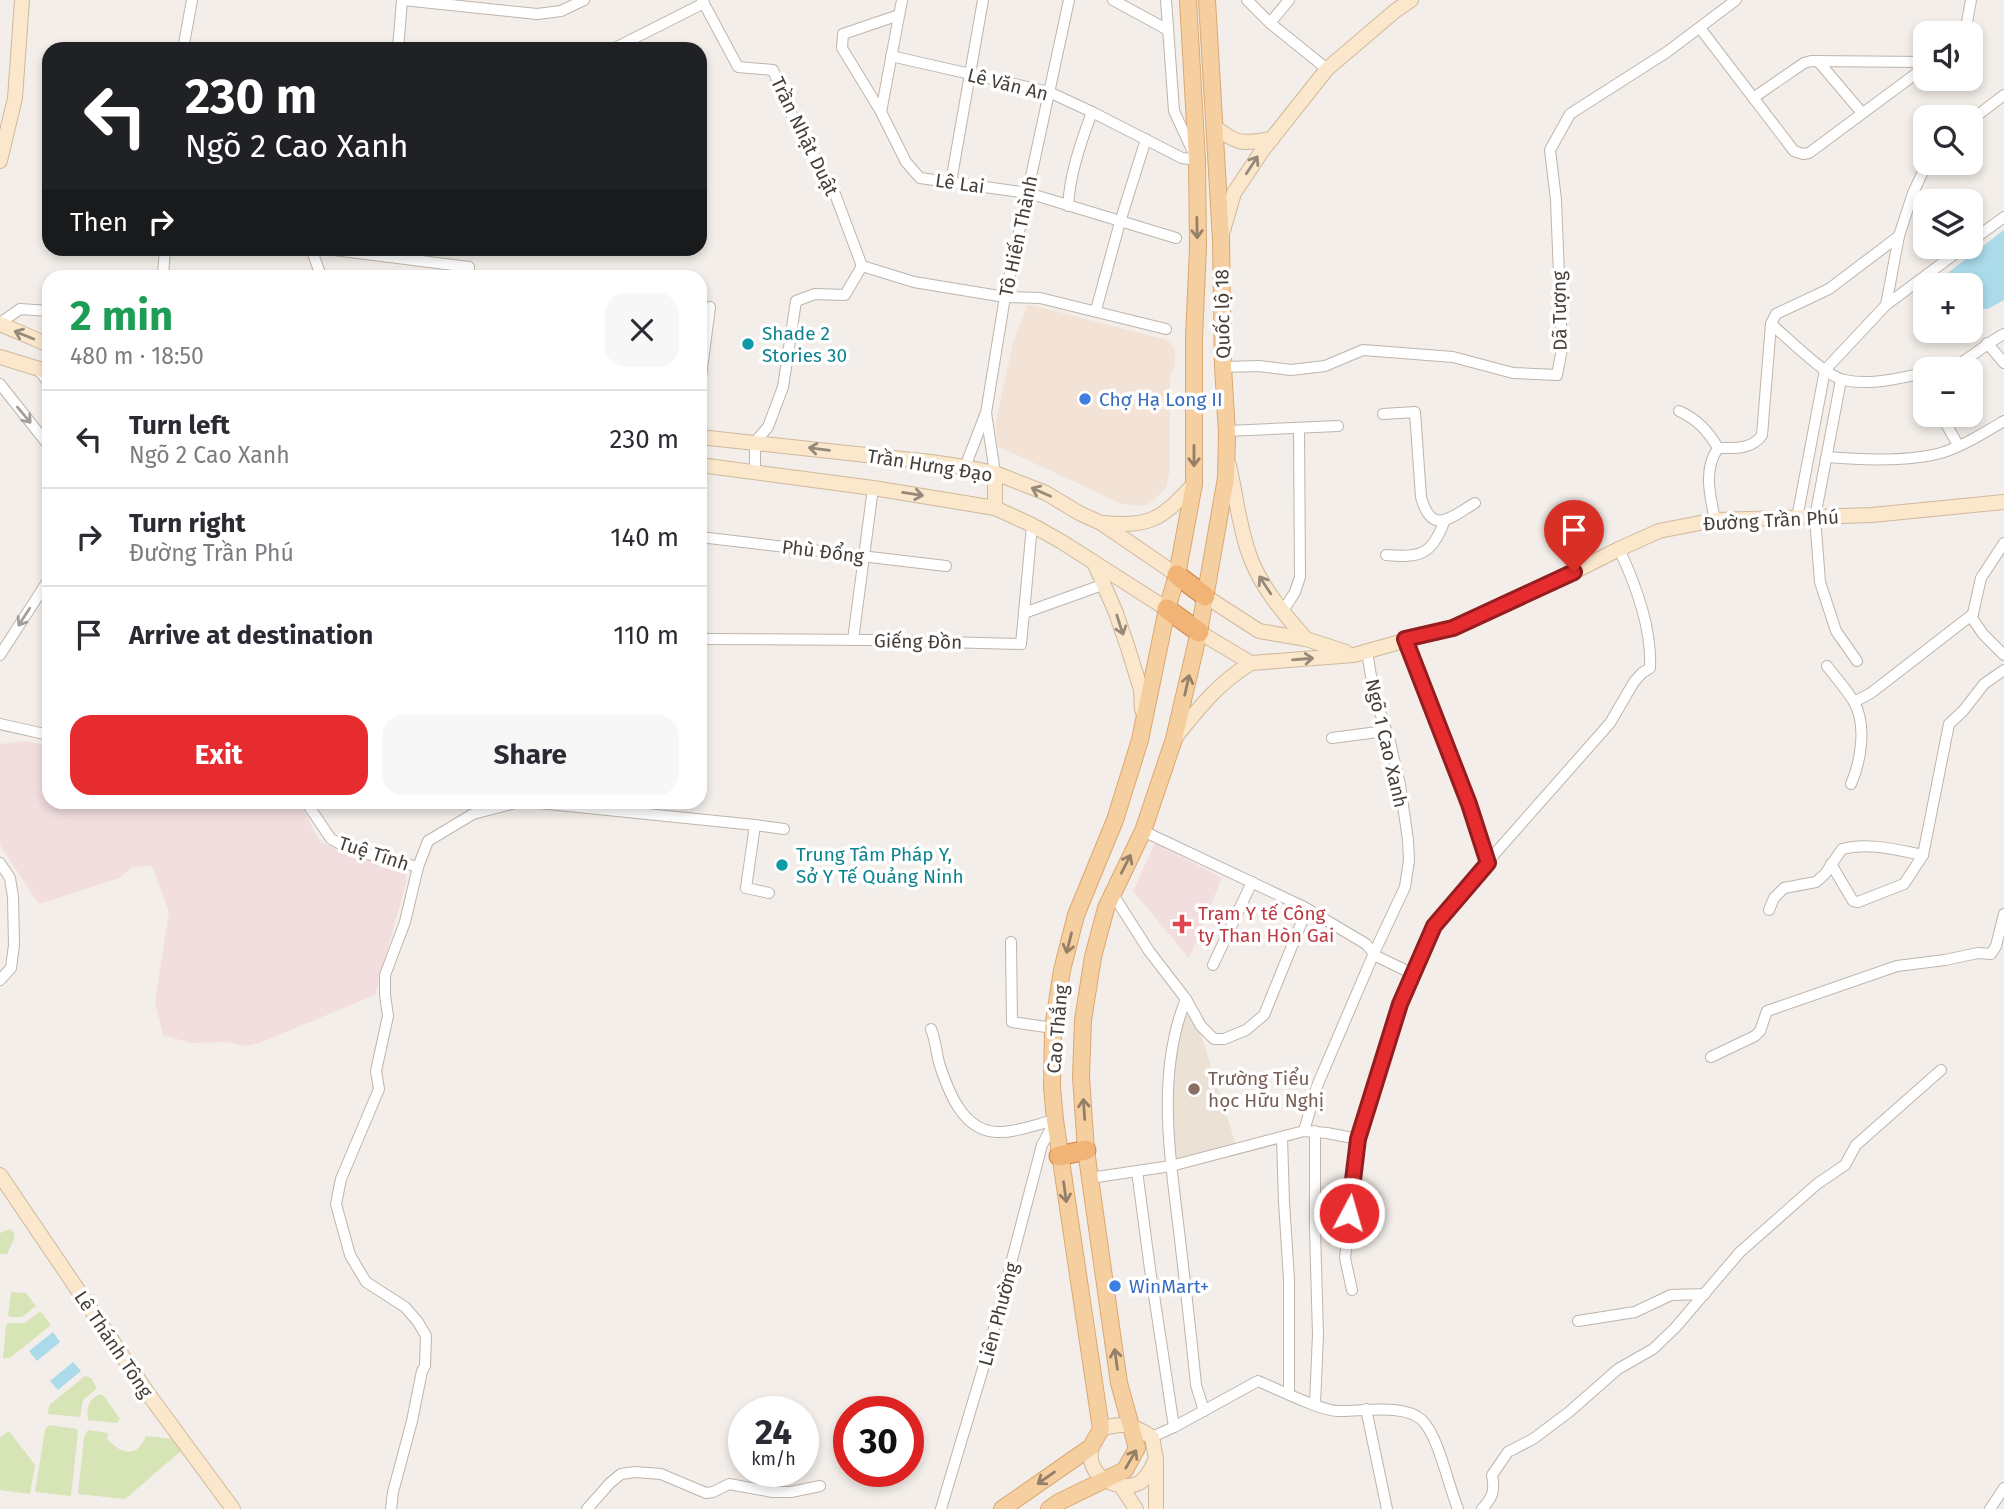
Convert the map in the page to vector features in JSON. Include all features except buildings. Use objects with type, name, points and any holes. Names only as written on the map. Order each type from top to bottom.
[{"type":"highway","points":[[1177,575],[1205,596]]},
{"type":"highway","points":[[1167,609],[1199,632]]},
{"type":"highway","points":[[1059,1156],[1086,1150]]},
{"type":"main road","points":[[0,161],[15,98],[22,0]]},
{"type":"main road","name":"Quốc lộ 18","points":[[1167,609],[1177,575],[1194,484],[1194,338],[1198,247],[1196,160],[1178,0]]},
{"type":"main road","name":"Quốc lộ 18","points":[[1188,0],[1191,112]]},
{"type":"main road","name":"Quốc lộ 18","points":[[1199,632],[1226,478],[1227,431],[1216,114],[1207,0]]},
{"type":"main road","name":"Quốc lộ 18","points":[[1216,0],[1216,114]]},
{"type":"main road","points":[[1221,240],[1234,193],[1262,151],[1326,69],[1411,0]]},
{"type":"main road","points":[[1216,114],[1234,141],[1272,139]]},
{"type":"main road","points":[[0,324],[42,342]]},
{"type":"main road","points":[[0,357],[42,370]]},
{"type":"main road","name":"Trần Hưng Đạo","points":[[707,438],[965,467],[995,473],[1046,493],[1101,523],[1177,575]]},
{"type":"main road","points":[[1226,452],[1249,554],[1261,579],[1306,639]]},
{"type":"main road","name":"Trần Hưng Đạo","points":[[707,467],[873,488],[995,508],[1032,525],[1167,609]]},
{"type":"main road","points":[[995,473],[995,508]]},
{"type":"main road","points":[[1101,523],[1130,525],[1150,520],[1169,511],[1194,484]]},
{"type":"main road","name":"Đường Trần Phú","points":[[1251,663],[1361,653],[1453,628],[1659,531],[1715,520],[1872,515],[2004,502]]},
{"type":"main road","points":[[1094,562],[1116,613],[1141,690],[1143,704],[1140,740]]},
{"type":"main road","points":[[1205,596],[1259,631],[1361,653]]},
{"type":"main road","name":"Cao Thắng","points":[[1101,1429],[1059,1156],[1052,1088],[1054,1028],[1062,970],[1076,915],[1115,820],[1140,740],[1167,609]]},
{"type":"main road","points":[[1174,739],[1230,676],[1251,663],[1199,632]]},
{"type":"main road","name":"Cao Thắng","points":[[1132,1425],[1119,1382],[1086,1150],[1082,1077],[1083,1020],[1093,957],[1106,908],[1143,831],[1174,739],[1199,632]]},
{"type":"main road","name":"Lê Thánh Tông","points":[[0,1175],[149,1395],[233,1509]]},
{"type":"main road","points":[[1002,1509],[1091,1447],[1101,1429],[1117,1424],[1132,1425],[1152,1437],[1156,1459],[1156,1509]]},
{"type":"main road","points":[[1049,1509],[1125,1470],[1137,1448],[1132,1425]]},
{"type":"main road","points":[[1091,1447],[1092,1463],[1104,1479],[1121,1486],[1138,1483],[1148,1474],[1156,1459]]},
{"type":"main road","points":[[1121,1486],[1136,1509]]},
{"type":"street","points":[[184,42],[192,0]]},
{"type":"street","points":[[399,42],[402,0],[537,14],[561,11],[584,0]]},
{"type":"street","points":[[881,112],[902,0]]},
{"type":"street","points":[[951,182],[983,0]]},
{"type":"street","name":"Tô Hiến Thành","points":[[995,473],[986,413],[1005,296],[1069,0]]},
{"type":"street","points":[[1113,0],[1168,30]]},
{"type":"street","points":[[1166,0],[1174,111],[1196,160]]},
{"type":"street","points":[[1247,0],[1270,23],[1326,69]]},
{"type":"street","points":[[1270,23],[1289,0]]},
{"type":"street","name":"Dã Tượng","points":[[1223,367],[1259,366],[1291,370],[1325,366],[1363,350],[1453,357],[1513,373],[1558,374],[1562,349],[1556,201],[1550,150],[1570,114],[1636,74],[1736,0]]},
{"type":"street","points":[[1967,21],[1970,0]]},
{"type":"street","points":[[626,42],[703,2]]},
{"type":"street","name":"Trần Nhật Duật","points":[[703,2],[738,67],[773,70],[793,118],[835,194],[862,266]]},
{"type":"street","name":"Lê Lai","points":[[899,15],[843,34],[842,48],[881,112],[906,162],[920,178],[1028,193],[1176,238]]},
{"type":"street","points":[[1700,28],[1794,151],[1803,154],[1809,153],[1913,74]]},
{"type":"street","name":"Lê Văn An","points":[[891,57],[1049,92],[1182,158],[1196,160]]},
{"type":"street","points":[[1753,98],[1804,63],[1818,61],[1913,65]]},
{"type":"street","points":[[1818,61],[1862,113]]},
{"type":"street","points":[[1983,111],[2004,95]]},
{"type":"street","points":[[1068,206],[1068,193],[1077,157],[1092,112]]},
{"type":"street","points":[[1096,310],[1146,139]]},
{"type":"street","points":[[1886,305],[1899,236],[1921,175]]},
{"type":"street","points":[[1983,232],[2004,217]]},
{"type":"street","points":[[1718,448],[1742,447],[1758,441],[1762,435],[1771,324],[1776,314],[1829,289],[1899,236]]},
{"type":"street","points":[[393,256],[469,267],[469,270]]},
{"type":"street","points":[[1797,518],[1825,370],[1886,305],[1948,259]]},
{"type":"street","points":[[755,472],[755,442],[768,427],[783,387],[796,301],[815,294],[845,295],[862,266],[914,282],[1005,296],[1040,298],[1166,328]]},
{"type":"street","points":[[707,330],[710,307]]},
{"type":"street","points":[[0,324],[20,309],[42,311]]},
{"type":"street","points":[[1771,324],[1825,370],[1841,380],[1875,382],[1913,378]]},
{"type":"street","points":[[1970,357],[2004,334]]},
{"type":"street","points":[[1987,343],[2004,363]]},
{"type":"street","points":[[1841,380],[1815,517],[1820,582],[1836,631],[1857,661]]},
{"type":"street","points":[[0,384],[42,437]]},
{"type":"street","points":[[1679,411],[1700,424],[1718,448]]},
{"type":"street","points":[[1383,415],[1415,412],[1419,479],[1424,508],[1432,519],[1444,522]]},
{"type":"street","points":[[965,467],[986,413]]},
{"type":"street","points":[[1827,457],[1897,459],[1940,453],[1975,439],[2004,421]]},
{"type":"street","points":[[1227,431],[1338,426]]},
{"type":"street","points":[[1948,427],[1958,446]]},
{"type":"street","points":[[1283,611],[1295,592],[1300,577],[1299,428]]},
{"type":"street","points":[[1715,520],[1708,475],[1711,458],[1718,448]]},
{"type":"street","points":[[853,640],[873,488]]},
{"type":"street","points":[[1387,555],[1418,556],[1432,547],[1444,522],[1475,503]]},
{"type":"street","points":[[1032,525],[1024,613],[1102,584]]},
{"type":"street","name":"Phù Đổng","points":[[707,538],[946,565]]},
{"type":"street","points":[[2004,543],[1981,578],[1972,618],[1983,634],[2004,654]]},
{"type":"street","points":[[1352,1290],[1345,1258],[1358,1139],[1400,1004],[1434,926],[1610,723],[1634,681],[1650,668],[1649,645],[1641,610],[1619,549]]},
{"type":"street","points":[[0,655],[42,590]]},
{"type":"street","name":"Giếng Đồn","points":[[707,639],[1021,644],[1024,613]]},
{"type":"street","points":[[1854,702],[1871,693],[1973,614]]},
{"type":"street","points":[[1405,639],[1469,804],[1488,863]]},
{"type":"street","name":"Ngõ 1 Cao Xanh","points":[[1315,1404],[1318,1303],[1309,1131],[1317,1086],[1405,887],[1409,860],[1400,785],[1361,653]]},
{"type":"street","points":[[1827,666],[1854,702],[1862,719],[1857,771],[1852,784]]},
{"type":"street","points":[[1831,864],[1853,901],[1858,902],[1904,884],[1923,855],[1949,724],[1963,711],[1983,684],[2004,670]]},
{"type":"street","points":[[0,724],[42,733]]},
{"type":"street","points":[[1332,738],[1385,731]]},
{"type":"street","name":"Tuệ Tĩnh","points":[[311,809],[331,839],[352,850],[418,867],[428,841],[473,814],[492,809]]},
{"type":"street","points":[[598,809],[784,829]]},
{"type":"street","points":[[755,825],[746,888],[769,893]]},
{"type":"street","points":[[1143,831],[1307,909],[1366,944],[1374,953],[1413,974]]},
{"type":"street","points":[[1769,910],[1774,898],[1784,888],[1816,883],[1842,849],[1853,846],[1885,848],[1923,855]]},
{"type":"street","points":[[0,863],[10,878],[14,945],[11,968],[0,980]]},
{"type":"street","points":[[391,1509],[425,1366],[426,1336],[405,1307],[366,1282],[350,1255],[336,1204],[341,1179],[379,1089],[376,1071],[388,1016],[385,975],[405,922],[418,867]]},
{"type":"street","points":[[1213,965],[1252,883]]},
{"type":"street","points":[[1112,893],[1149,951],[1186,999],[1201,1026],[1214,1040],[1247,1030],[1264,1015],[1307,909]]},
{"type":"street","points":[[1711,1057],[1755,1036],[1760,1031],[1767,1011],[1897,966],[1945,961],[1978,953],[1991,954],[1996,946],[2004,914]]},
{"type":"street","points":[[1011,942],[1012,1022],[1054,1028]]},
{"type":"street","points":[[1186,999],[1178,1020],[1167,1089],[1168,1139],[1196,1385],[1204,1411]]},
{"type":"street","points":[[931,1029],[941,1068],[954,1101],[972,1123],[984,1130],[999,1132],[1055,1120]]},
{"type":"street","points":[[1482,1509],[1495,1490],[1492,1475],[1508,1452],[1533,1439],[1569,1412],[1618,1369],[1653,1349],[1675,1328],[1740,1252],[1817,1184],[1845,1165],[1856,1145],[1941,1070]]},
{"type":"street","name":"Liên Phường","points":[[941,1509],[988,1355],[1042,1145],[1055,1120]]},
{"type":"street","points":[[1090,1178],[1171,1167],[1309,1131],[1358,1139]]},
{"type":"street","points":[[1282,1138],[1283,1202],[1289,1279],[1289,1394]]},
{"type":"street","points":[[1137,1171],[1174,1427]]},
{"type":"street","points":[[1578,1321],[1635,1312],[1671,1295],[1705,1294]]},
{"type":"street","points":[[1152,1437],[1258,1381],[1336,1412],[1366,1409],[1403,1412],[1421,1419],[1434,1440],[1458,1509]]},
{"type":"street","points":[[1366,1409],[1387,1509]]},
{"type":"street","points":[[587,1509],[621,1474],[635,1472],[661,1474],[706,1493],[729,1484],[773,1492],[791,1492],[820,1486]]},
{"type":"street","points":[[1990,1509],[2004,1488]]},
{"type":"shaded area","name":"Chợ Hạ Long II","points":[[1027,305],[1167,340],[1171,344],[1175,351],[1175,364],[1170,378],[1170,470],[1166,488],[1149,504],[1122,504],[997,446],[996,421],[1013,343]]},
{"type":"shaded area","points":[[26,741],[42,744],[42,809],[303,809],[320,842],[350,854],[379,859],[406,873],[406,883],[375,995],[259,1043],[245,1046],[228,1042],[191,1043],[163,1035],[155,1002],[169,912],[152,866],[132,867],[119,878],[39,904],[0,845],[0,744]]},
{"type":"shaded area","name":"Trạm Y tế Công ty Than Hòn Gai","points":[[1155,843],[1222,878],[1189,958],[1133,891]]},
{"type":"shaded area","name":"Trường Tiểu học Hữu Nghị","points":[[1185,1016],[1190,1016],[1201,1035],[1236,1145],[1175,1159],[1171,1094],[1181,1022]]},
{"type":"green space","points":[[10,1229],[14,1233],[14,1239],[7,1254],[0,1254],[0,1233]]},
{"type":"green space","points":[[11,1292],[26,1293],[36,1306],[22,1317],[10,1317]]},
{"type":"green space","points":[[39,1312],[51,1325],[10,1358],[3,1358],[6,1325],[25,1323]]},
{"type":"green space","points":[[85,1376],[91,1378],[97,1388],[83,1400],[80,1417],[48,1414],[49,1406]]},
{"type":"green space","points":[[101,1394],[120,1419],[117,1423],[88,1420],[89,1404]]},
{"type":"green space","points":[[49,1425],[77,1429],[78,1432],[71,1496],[35,1492],[45,1430]]},
{"type":"green space","points":[[88,1430],[108,1433],[107,1439],[123,1451],[138,1448],[146,1436],[174,1439],[181,1451],[125,1499],[78,1494],[84,1437]]},
{"type":"green space","points":[[9,1431],[35,1465],[30,1494],[0,1490],[0,1437]]},
{"type":"water","points":[[2004,230],[2004,300],[1988,309],[1983,309],[1983,273],[1948,273],[1966,259],[1983,259],[1983,246]]},
{"type":"water","points":[[53,1332],[60,1342],[37,1361],[29,1351]]},
{"type":"water","points":[[73,1362],[81,1371],[58,1390],[50,1381]]},
{"type":"place","name":"Shade 2 Stories 30","points":[[748,344]]},
{"type":"place","name":"Chợ Hạ Long II","points":[[1085,399]]},
{"type":"place","name":"Trung Tâm Pháp Y, Sở Y Tế Quảng Ninh","points":[[782,865]]},
{"type":"place","name":"Trạm Y tế Công ty Than Hòn Gai","points":[[1182,924]]},
{"type":"place","name":"Trường Tiểu học Hữu Nghị","points":[[1194,1089]]},
{"type":"place","name":"WinMart+","points":[[1115,1286]]},
{"type":"route","points":[[1349,1213],[1358,1139],[1400,1004],[1434,926],[1488,863],[1469,804],[1405,639],[1453,628],[1574,572]]}]
